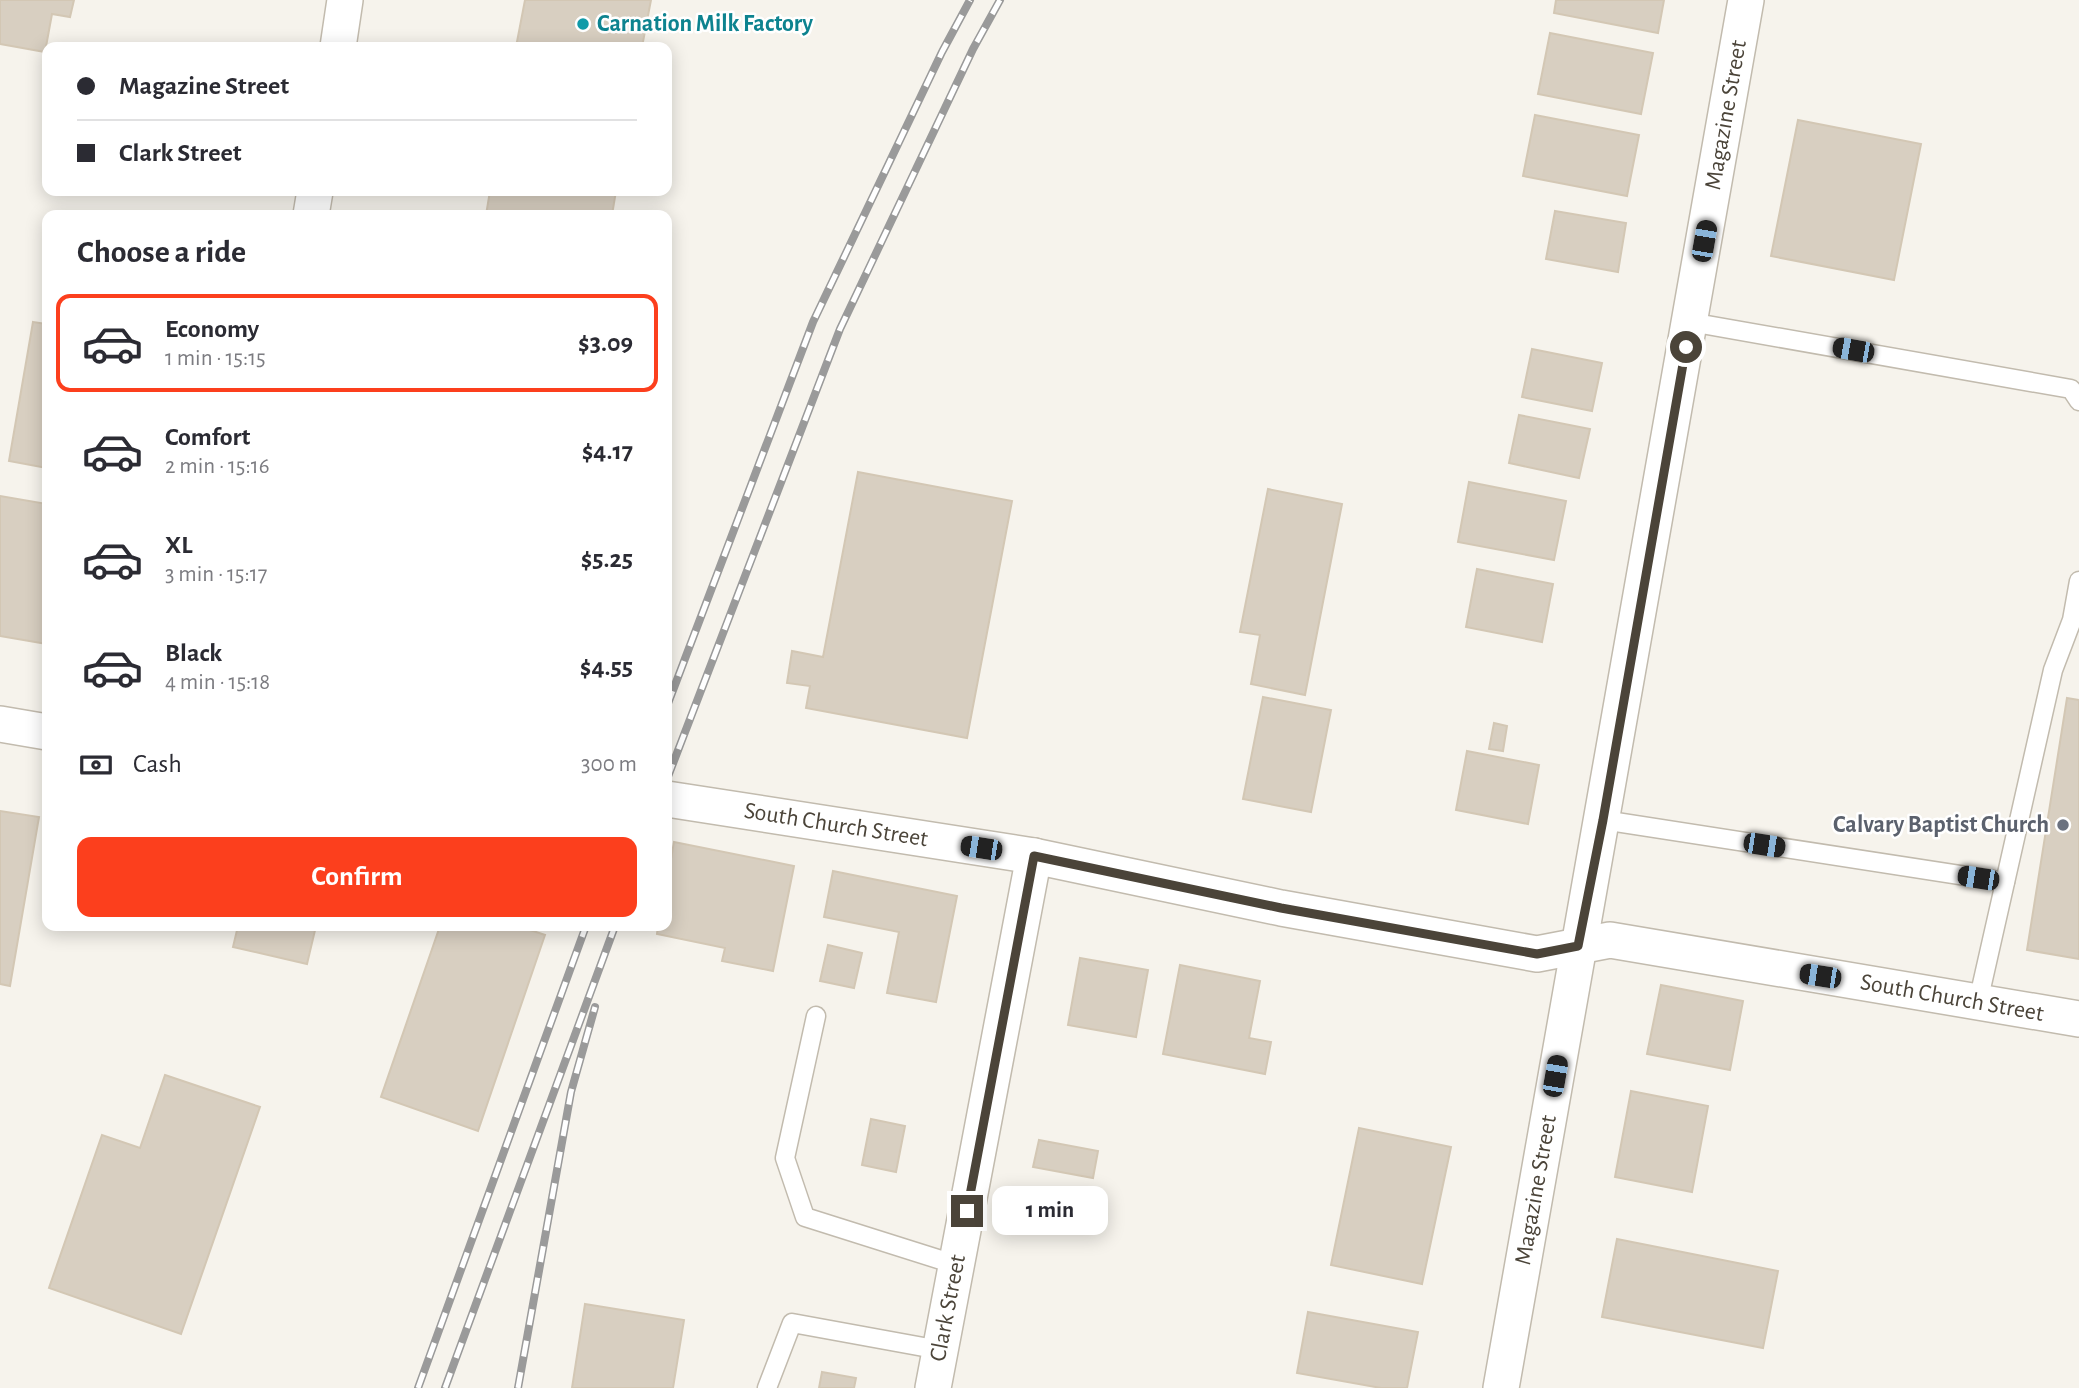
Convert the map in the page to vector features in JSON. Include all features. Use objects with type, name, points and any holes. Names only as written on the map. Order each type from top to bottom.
[{"type":"street","points":[[339,42],[345,0]]},
{"type":"street","name":"Magazine Street","points":[[1501,1388],[1746,0]]},
{"type":"street","points":[[0,724],[42,731]]},
{"type":"street","name":"South Church Street","points":[[672,800],[1034,856],[1281,908],[1537,954],[1609,940],[2079,1019]]},
{"type":"street","name":"Clark Street","points":[[933,1388],[1034,856]]},
{"type":"lane","points":[[1690,322],[2071,389],[2079,401]]},
{"type":"lane","points":[[1978,1002],[2053,670],[2072,620],[2079,581]]},
{"type":"lane","points":[[1603,820],[2005,882]]},
{"type":"lane","points":[[816,1016],[785,1157],[805,1217],[957,1265]]},
{"type":"lane","points":[[767,1388],[792,1323],[940,1350]]},
{"type":"building","points":[[0,0],[74,0],[70,17],[52,14],[47,42],[42,42],[42,51],[0,44]]},
{"type":"building","name":"Carnation Milk Factory","points":[[525,0],[651,0],[643,42],[517,42]]},
{"type":"building","points":[[1556,0],[1664,0],[1658,33],[1554,13]]},
{"type":"building","points":[[1550,33],[1653,53],[1641,114],[1538,94]]},
{"type":"building","points":[[1535,115],[1639,135],[1627,196],[1523,176]]},
{"type":"building","points":[[1798,120],[1921,144],[1894,280],[1771,256]]},
{"type":"building","points":[[489,196],[615,196],[613,210],[487,210]]},
{"type":"building","points":[[1555,211],[1626,223],[1618,272],[1546,259]]},
{"type":"building","points":[[33,322],[42,323],[42,467],[9,461]]},
{"type":"building","points":[[1532,349],[1602,363],[1592,411],[1522,397]]},
{"type":"building","points":[[1519,415],[1590,429],[1579,478],[1509,463]]},
{"type":"building","points":[[858,472],[1012,501],[967,738],[806,708],[810,686],[787,683],[792,651],[823,657]]},
{"type":"building","points":[[1469,482],[1566,501],[1554,560],[1458,542]]},
{"type":"building","points":[[1268,489],[1342,504],[1305,695],[1251,684],[1260,635],[1240,632]]},
{"type":"building","points":[[0,496],[42,503],[42,643],[0,636]]},
{"type":"building","points":[[1477,569],[1553,584],[1542,642],[1466,627]]},
{"type":"building","points":[[1263,697],[1331,710],[1311,812],[1243,799]]},
{"type":"building","name":"Calvary Baptist Church","points":[[2067,698],[2079,700],[2079,959],[2027,950]]},
{"type":"building","points":[[1494,723],[1507,726],[1503,751],[1489,749]]},
{"type":"building","points":[[1467,751],[1539,765],[1528,824],[1456,810]]},
{"type":"building","points":[[0,811],[39,817],[10,986],[0,984]]},
{"type":"building","points":[[674,842],[794,866],[773,971],[722,961],[725,948],[657,934],[657,931],[672,931]]},
{"type":"building","points":[[833,871],[957,896],[936,1002],[887,993],[899,932],[824,917]]},
{"type":"building","points":[[237,931],[315,931],[307,964],[233,947]]},
{"type":"building","points":[[438,931],[533,931],[545,935],[478,1131],[381,1097]]},
{"type":"building","points":[[828,945],[862,953],[854,988],[820,981]]},
{"type":"building","points":[[1080,958],[1148,970],[1136,1037],[1068,1025]]},
{"type":"building","points":[[1180,965],[1260,981],[1249,1038],[1271,1042],[1265,1074],[1163,1054]]},
{"type":"building","points":[[1661,985],[1743,1001],[1730,1070],[1647,1054]]},
{"type":"building","points":[[165,1075],[260,1107],[181,1334],[49,1288],[102,1135],[140,1148]]},
{"type":"building","points":[[1631,1091],[1708,1106],[1692,1192],[1615,1177]]},
{"type":"building","points":[[871,1119],[905,1126],[896,1172],[862,1165]]},
{"type":"building","points":[[1359,1128],[1451,1147],[1422,1284],[1331,1265]]},
{"type":"building","points":[[1039,1140],[1098,1151],[1093,1178],[1033,1167]]},
{"type":"building","points":[[1617,1239],[1778,1271],[1763,1348],[1602,1317]]},
{"type":"building","points":[[585,1304],[684,1320],[673,1388],[572,1388]]},
{"type":"building","points":[[1308,1312],[1418,1332],[1407,1388],[1381,1388],[1297,1373]]},
{"type":"building","points":[[822,1372],[856,1378],[854,1388],[819,1388]]},
{"type":"railway","points":[[672,693],[813,322],[942,52],[970,0]]},
{"type":"railway","points":[[672,766],[840,329],[973,49],[1000,0]]},
{"type":"railway","points":[[418,1388],[584,931]]},
{"type":"railway","points":[[445,1388],[613,931]]},
{"type":"railway","points":[[518,1388],[571,1092],[595,1007]]},
{"type":"place","name":"Carnation Milk Factory","points":[[583,24]]},
{"type":"place","name":"Calvary Baptist Church","points":[[2063,825]]},
{"type":"route","points":[[967,1211],[1034,856],[1281,908],[1537,954],[1578,946],[1603,820],[1686,347]]}]
